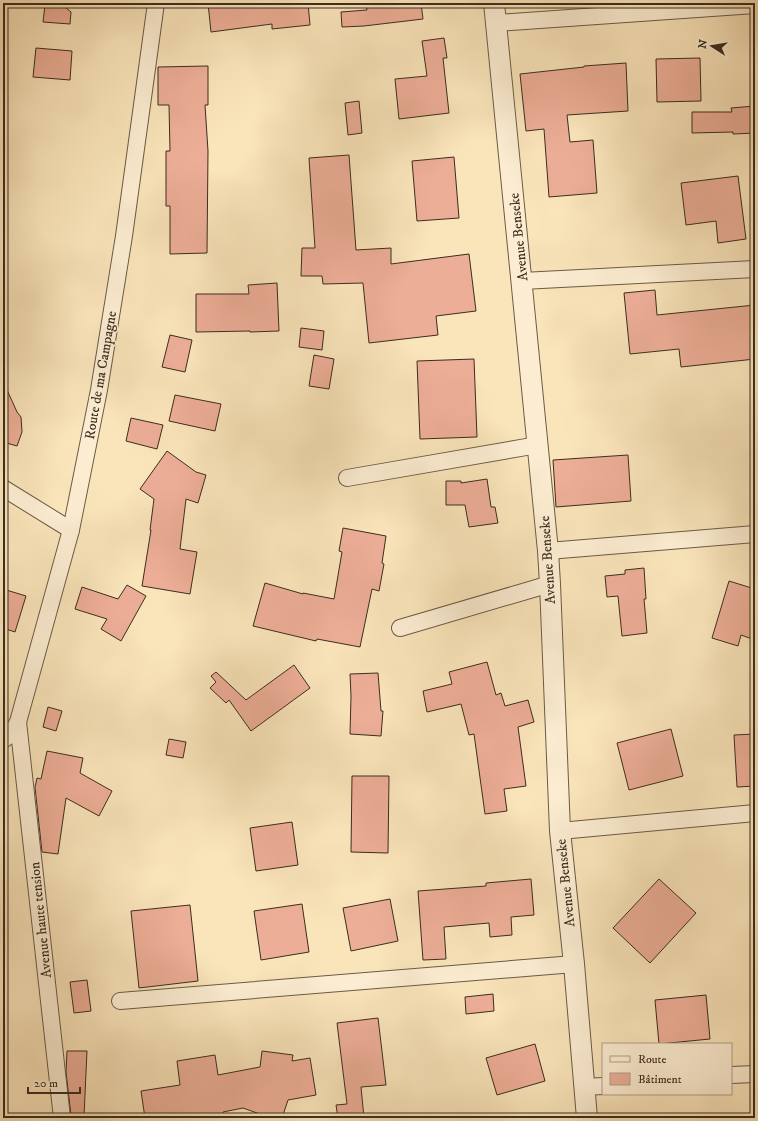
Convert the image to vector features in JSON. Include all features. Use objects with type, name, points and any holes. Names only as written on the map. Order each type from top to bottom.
[{"type":"street","name":"Route de ma Campagne","points":[[5,739],[13,732],[18,722],[71,530],[99,390],[124,236],[156,3]]},
{"type":"street","name":"Avenue Benseke","points":[[494,3],[548,551],[560,830],[574,964],[594,1087],[587,1118]]},
{"type":"street","points":[[496,23],[755,5]]},
{"type":"street","points":[[522,281],[755,269]]},
{"type":"street","points":[[347,478],[538,445]]},
{"type":"street","points":[[3,488],[71,530]]},
{"type":"street","points":[[548,551],[755,534]]},
{"type":"street","points":[[400,628],[550,584]]},
{"type":"street","name":"Avenue haute tension","points":[[18,722],[62,1118]]},
{"type":"street","points":[[560,830],[755,813]]},
{"type":"street","points":[[120,1001],[574,964]]},
{"type":"street","points":[[732,1076],[755,1074]]},
{"type":"building","points":[[208,3],[308,3],[310,25],[272,29],[272,24],[211,32]]},
{"type":"building","points":[[366,3],[421,3],[423,19],[342,27],[341,12],[367,10]]},
{"type":"building","points":[[45,5],[65,7],[71,12],[70,24],[43,22]]},
{"type":"building","points":[[444,38],[447,58],[443,58],[449,113],[399,119],[395,79],[427,76],[422,41]]},
{"type":"building","points":[[36,48],[72,51],[70,80],[33,77]]},
{"type":"building","points":[[700,58],[701,101],[657,102],[656,59]]},
{"type":"building","points":[[626,63],[628,111],[567,115],[570,142],[593,140],[597,193],[549,197],[544,129],[526,131],[520,74],[584,66]]},
{"type":"building","points":[[208,66],[208,105],[205,105],[208,151],[207,253],[170,254],[170,206],[166,206],[166,151],[170,151],[169,105],[158,105],[158,67]]},
{"type":"building","points":[[359,101],[362,133],[348,135],[345,103]]},
{"type":"building","points":[[755,106],[755,133],[692,133],[692,112],[732,112],[731,108]]},
{"type":"building","points":[[349,155],[356,250],[391,248],[391,264],[469,254],[476,311],[436,316],[438,335],[369,343],[363,283],[323,284],[322,276],[301,276],[302,248],[315,248],[309,158]]},
{"type":"building","points":[[454,157],[459,218],[417,221],[412,161]]},
{"type":"building","points":[[738,176],[746,239],[718,243],[716,221],[686,225],[681,183]]},
{"type":"building","points":[[277,283],[279,331],[196,332],[196,294],[249,294],[248,285]]},
{"type":"building","points":[[655,290],[657,315],[755,305],[755,359],[681,367],[679,349],[630,354],[624,293]]},
{"type":"building","points":[[301,328],[324,331],[322,350],[299,347]]},
{"type":"building","points":[[170,335],[192,340],[185,372],[162,367]]},
{"type":"building","points":[[314,355],[334,359],[329,389],[309,386]]},
{"type":"building","points":[[474,359],[477,437],[420,439],[417,361]]},
{"type":"building","points":[[3,381],[17,412],[21,417],[22,432],[17,446],[3,442]]},
{"type":"building","points":[[175,395],[221,404],[215,431],[169,421]]},
{"type":"building","points":[[131,418],[163,425],[157,449],[126,441]]},
{"type":"building","points":[[167,451],[196,472],[206,475],[198,503],[186,499],[180,549],[197,552],[190,594],[142,586],[151,530],[154,499],[140,489]]},
{"type":"building","points":[[628,455],[631,501],[556,507],[553,460]]},
{"type":"building","points":[[487,479],[491,507],[495,507],[498,523],[469,527],[465,505],[446,505],[446,481],[461,481],[461,483]]},
{"type":"building","points":[[343,528],[386,536],[382,563],[384,564],[379,591],[372,589],[360,647],[317,639],[316,641],[253,626],[265,583],[303,594],[334,599],[342,552],[339,551]]},
{"type":"building","points":[[644,568],[646,599],[644,599],[647,633],[622,636],[618,596],[607,597],[605,576],[625,574],[625,570]]},
{"type":"building","points":[[729,581],[755,589],[755,640],[741,635],[738,646],[712,638]]},
{"type":"building","points":[[127,585],[146,596],[121,641],[101,629],[107,619],[75,609],[82,587],[118,599]]},
{"type":"building","points":[[3,589],[26,596],[15,632],[3,628]]},
{"type":"building","points":[[487,662],[496,695],[501,693],[505,706],[528,700],[534,722],[518,727],[526,786],[504,789],[507,811],[485,814],[474,734],[469,735],[461,704],[427,712],[423,691],[452,684],[449,672]]},
{"type":"building","points":[[294,665],[310,688],[251,731],[229,700],[226,703],[210,688],[216,682],[211,676],[216,672],[246,700]]},
{"type":"building","points":[[378,673],[381,711],[383,711],[381,736],[350,734],[350,674]]},
{"type":"building","points":[[48,707],[62,711],[56,731],[43,727]]},
{"type":"building","points":[[671,729],[683,776],[629,790],[617,743]]},
{"type":"building","points":[[755,734],[755,786],[737,787],[734,735]]},
{"type":"building","points":[[169,739],[186,742],[183,758],[166,755]]},
{"type":"building","points":[[47,751],[83,758],[80,773],[112,791],[99,816],[66,798],[58,854],[42,852],[35,787],[37,778],[41,779]]},
{"type":"building","points":[[352,776],[389,776],[388,853],[351,852]]},
{"type":"building","points":[[292,822],[298,865],[256,871],[250,828]]},
{"type":"building","points":[[531,879],[534,915],[511,917],[512,935],[490,937],[489,923],[444,927],[446,959],[423,960],[418,891],[486,886],[486,883]]},
{"type":"building","points":[[659,879],[696,913],[650,963],[613,928]]},
{"type":"building","points":[[390,899],[398,941],[351,951],[343,908]]},
{"type":"building","points":[[302,904],[309,952],[261,960],[254,911]]},
{"type":"building","points":[[190,905],[198,981],[139,988],[131,911]]},
{"type":"building","points":[[87,980],[91,1011],[74,1013],[70,982]]},
{"type":"building","points":[[493,994],[494,1011],[466,1014],[465,997]]},
{"type":"building","points":[[706,995],[710,1039],[659,1043],[655,1000]]},
{"type":"building","points":[[378,1018],[386,1085],[361,1087],[364,1118],[338,1118],[336,1105],[347,1104],[337,1023]]},
{"type":"building","points":[[535,1044],[545,1081],[497,1095],[486,1058]]},
{"type":"building","points":[[67,1051],[87,1051],[84,1116],[71,1115],[66,1072]]},
{"type":"building","points":[[262,1051],[293,1055],[292,1061],[310,1058],[316,1095],[288,1100],[282,1118],[271,1118],[243,1108],[223,1112],[224,1118],[145,1118],[141,1091],[180,1085],[177,1061],[215,1055],[218,1075],[260,1067]]}]
